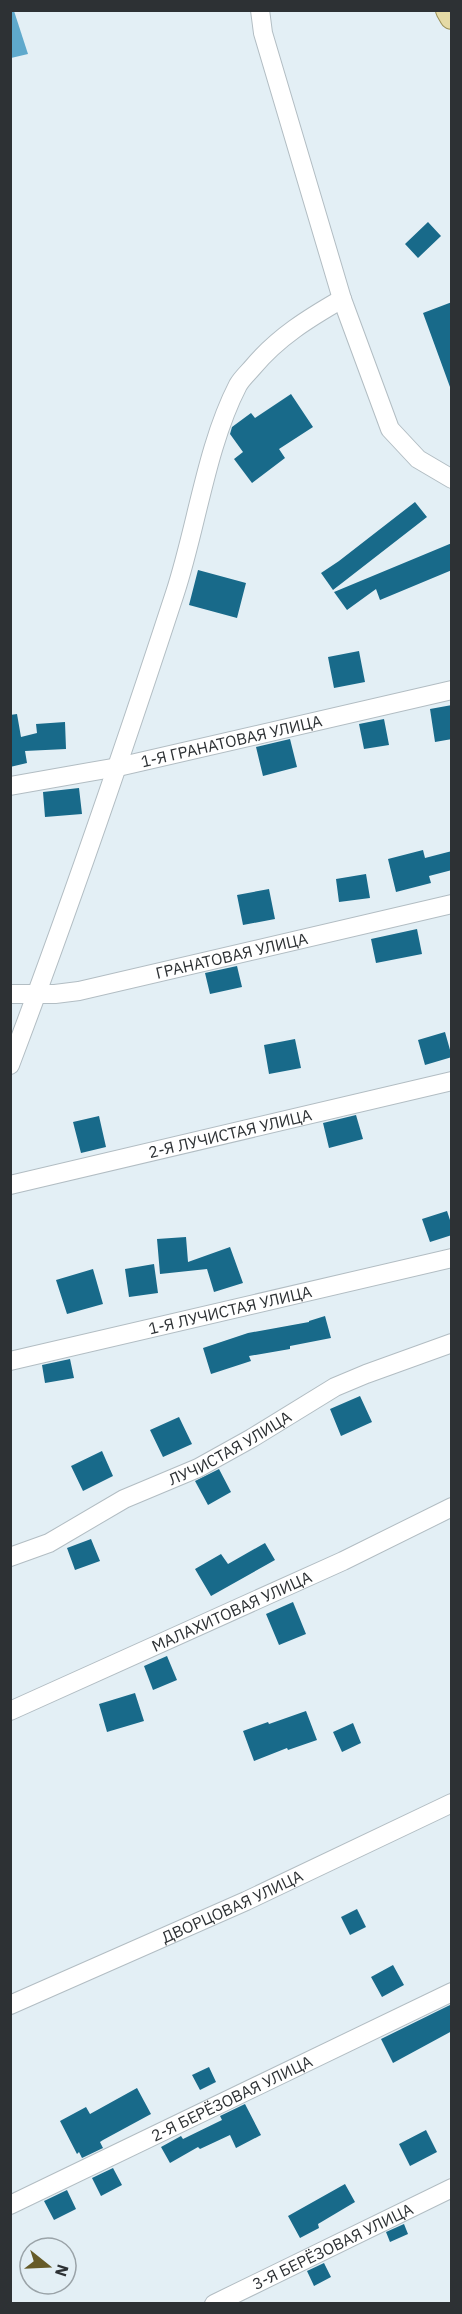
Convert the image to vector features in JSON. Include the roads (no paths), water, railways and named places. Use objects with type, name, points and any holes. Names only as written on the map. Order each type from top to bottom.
[{"type":"main road","points":[[447,10],[452,17]]},
{"type":"street","points":[[260,10],[263,33],[342,299],[390,429],[418,459],[452,479]]},
{"type":"street","points":[[10,1065],[118,767],[184,565],[220,429],[239,383],[266,352],[305,320],[342,299]]},
{"type":"street","name":"1-Я ГРАНАТОВАЯ УЛИЦА","points":[[10,786],[118,767],[452,690]]},
{"type":"street","name":"ГРАНАТОВАЯ УЛИЦА","points":[[10,994],[55,994],[79,991],[452,903]]},
{"type":"street","name":"2-Я ЛУЧИСТАЯ УЛИЦА","points":[[10,1185],[452,1081]]},
{"type":"street","name":"1-Я ЛУЧИСТАЯ УЛИЦА","points":[[10,1361],[452,1258]]},
{"type":"street","name":"ЛУЧИСТАЯ УЛИЦА","points":[[10,1557],[49,1543],[124,1499],[198,1468],[335,1387],[452,1343]]},
{"type":"street","name":"МАЛАХИТОВАЯ УЛИЦА","points":[[10,1711],[343,1561],[452,1507]]},
{"type":"street","name":"ДВОРЦОВАЯ УЛИЦА","points":[[10,2005],[246,1901],[452,1803]]},
{"type":"street","name":"2-Я БЕРЁЗОВАЯ УЛИЦА","points":[[10,2205],[452,1992]]},
{"type":"street","name":"3-Я БЕРЁЗОВАЯ УЛИЦА","points":[[214,2304],[452,2188]]},
{"type":"water","points":[[11,10],[14,11],[28,54],[11,58]]}]
